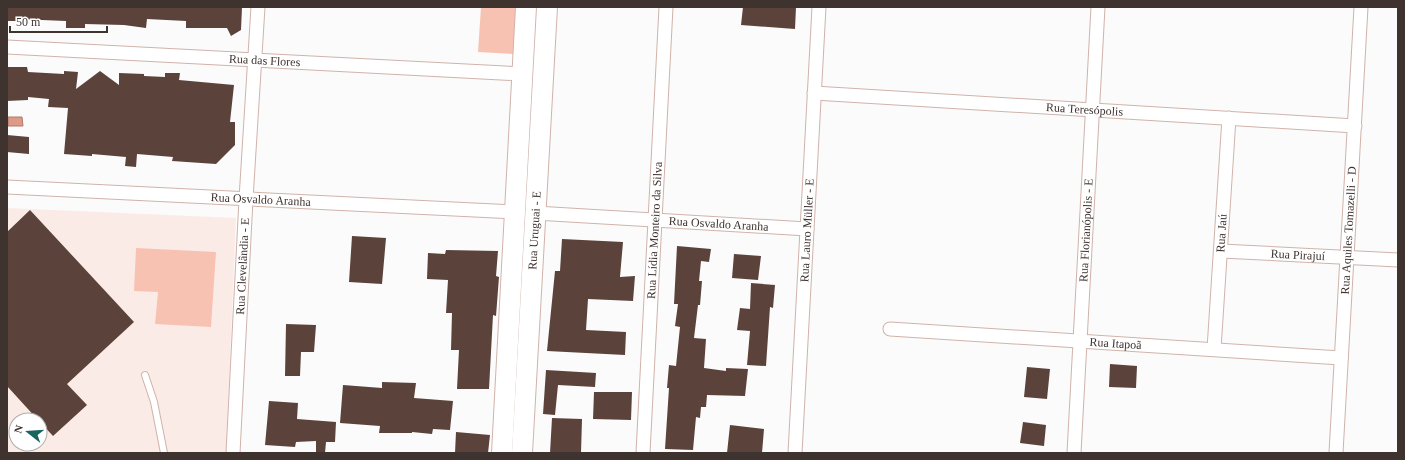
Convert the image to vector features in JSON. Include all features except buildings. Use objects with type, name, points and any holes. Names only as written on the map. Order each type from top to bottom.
[{"type":"main road","name":"Rua Uruguai - E","points":[[502,453],[526,7]]},
{"type":"main road","name":"Rua Uruguai - E","points":[[522,453],[547,7]]},
{"type":"street","name":"Rua Clevelândia - E","points":[[233,453],[246,199],[258,7]]},
{"type":"street","name":"Rua Lídia Monteiro da Silva","points":[[643,453],[666,7]]},
{"type":"street","name":"Rua Lauro Müller - E","points":[[795,453],[819,7]]},
{"type":"street","name":"Rua Florianópolis - E","points":[[1074,453],[1098,7]]},
{"type":"street","name":"Rua Aquiles Tomazelli - D","points":[[1336,453],[1361,7]]},
{"type":"street","name":"Rua das Flores","points":[[7,47],[522,74]]},
{"type":"street","name":"Rua Teresópolis","points":[[814,93],[1355,126]]},
{"type":"street","name":"Rua Jaú","points":[[1214,350],[1229,118]]},
{"type":"street","name":"Rua Osvaldo Aranha","points":[[7,187],[515,212]]},
{"type":"street","name":"Rua Osvaldo Aranha","points":[[535,214],[807,229]]},
{"type":"street","name":"Rua Pirajuí","points":[[1221,251],[1398,260]]},
{"type":"street","name":"Rua Itapoã","points":[[890,329],[1341,358]]},
{"type":"lane","points":[[145,376],[154,402],[164,453]]},
{"type":"shaded area","points":[[481,7],[518,7],[514,54],[478,52]]},
{"type":"shaded area","points":[[8,117],[22,117],[23,126],[8,126]]},
{"type":"shaded area","points":[[7,208],[236,218],[226,453],[7,453]]},
{"type":"shaded area","points":[[136,248],[216,252],[211,327],[155,324],[158,292],[134,291]]}]
